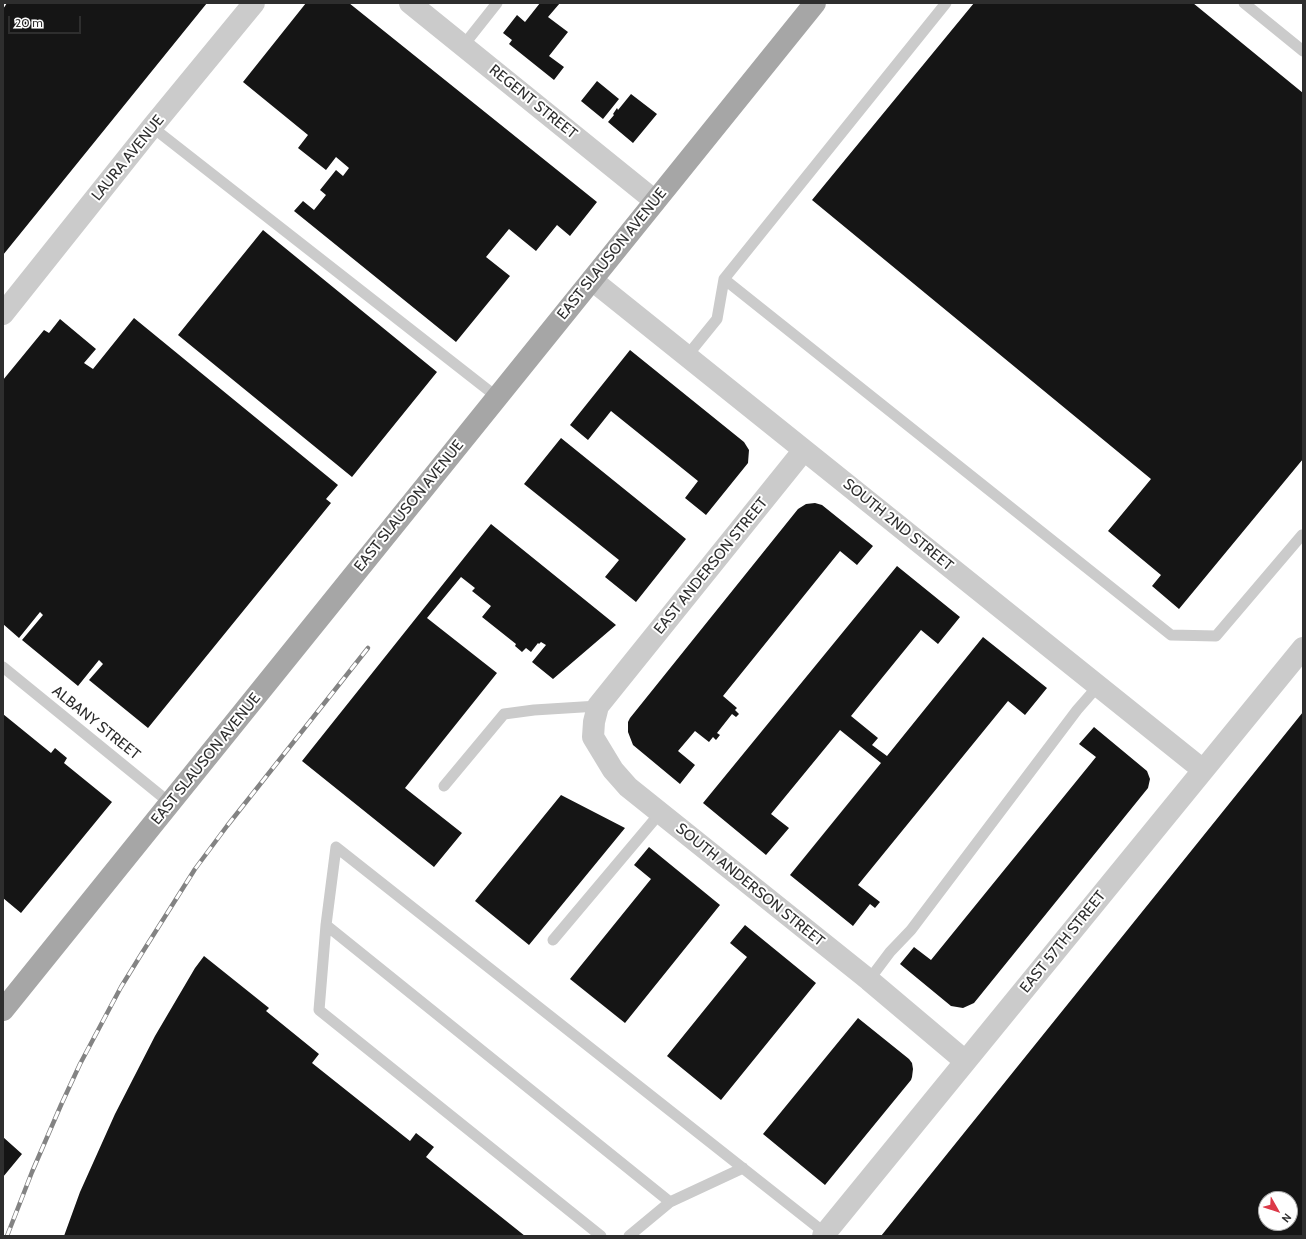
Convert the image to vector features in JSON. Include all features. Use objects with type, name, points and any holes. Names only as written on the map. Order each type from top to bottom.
[{"type":"main road","name":"EAST SLAUSON AVENUE","points":[[3,1010],[815,3]]},
{"type":"street","name":"LAURA AVENUE","points":[[3,314],[152,127],[254,3]]},
{"type":"street","name":"REGENT STREET","points":[[410,3],[655,201]]},
{"type":"street","name":"SOUTH 2ND STREET","points":[[592,280],[1203,770]]},
{"type":"street","name":"EAST ANDERSON STREET","points":[[617,683],[804,450]]},
{"type":"street","name":"EAST 57TH STREET","points":[[824,1235],[1303,648]]},
{"type":"street","name":"SOUTH ANDERSON STREET","points":[[617,683],[598,706],[594,722],[593,737],[613,770],[628,787],[869,980],[965,1062]]},
{"type":"lane","points":[[463,46],[497,3]]},
{"type":"lane","points":[[687,356],[717,319],[724,279],[946,3]]},
{"type":"lane","points":[[1244,3],[1303,51]]},
{"type":"lane","points":[[152,127],[497,397]]},
{"type":"lane","points":[[724,279],[1171,635],[1216,636],[1303,535]]},
{"type":"lane","name":"ALBANY STREET","points":[[3,667],[170,803]]},
{"type":"lane","points":[[869,980],[890,952],[911,930],[1077,710],[1098,686]]},
{"type":"lane","points":[[444,786],[504,714],[534,710],[598,706]]},
{"type":"lane","points":[[553,940],[660,813]]},
{"type":"lane","points":[[601,1236],[319,1010],[326,925],[336,847],[742,1168],[824,1235]]},
{"type":"lane","points":[[326,925],[670,1202]]},
{"type":"lane","points":[[629,1236],[670,1202],[742,1168]]},
{"type":"building","points":[[7,3],[207,3],[3,255],[3,9]]},
{"type":"building","points":[[306,3],[349,3],[597,202],[570,236],[557,225],[536,251],[509,229],[486,257],[510,276],[456,342],[294,211],[303,201],[314,210],[326,195],[320,190],[336,170],[343,176],[349,168],[336,157],[326,170],[298,148],[308,135],[243,82]]},
{"type":"building","points":[[540,3],[560,3],[548,17],[568,32],[549,56],[564,67],[554,80],[509,44],[512,40],[503,33],[517,15],[525,22]]},
{"type":"building","points":[[974,3],[1193,3],[1303,93],[1303,459],[1179,609],[1152,586],[1161,575],[1108,531],[1151,479],[812,200]]},
{"type":"building","points":[[597,81],[619,99],[603,119],[581,101]]},
{"type":"building","points":[[631,94],[657,114],[633,143],[608,122],[614,115],[613,114],[617,108],[618,110]]},
{"type":"building","points":[[263,230],[437,372],[352,477],[178,335]]},
{"type":"building","points":[[134,318],[338,485],[326,499],[331,503],[148,728],[89,680],[103,664],[99,660],[78,686],[22,640],[43,615],[40,612],[19,638],[3,624],[3,380],[44,330],[49,333],[60,319],[96,349],[84,363],[93,369]]},
{"type":"building","points":[[630,350],[744,442],[749,450],[748,463],[706,515],[685,498],[698,481],[611,411],[588,440],[570,425]]},
{"type":"building","points":[[561,438],[686,539],[636,602],[605,577],[619,560],[524,484]]},
{"type":"building","points":[[815,503],[822,505],[873,546],[857,565],[840,551],[723,696],[737,708],[735,710],[739,714],[736,717],[732,714],[717,733],[720,735],[716,740],[713,737],[709,742],[695,731],[678,751],[695,765],[680,784],[633,745],[628,732],[628,722],[798,509],[806,504]]},
{"type":"building","points":[[491,524],[616,625],[553,679],[532,662],[546,645],[541,642],[539,644],[538,643],[531,652],[526,648],[522,652],[515,646],[516,644],[482,617],[491,606],[472,591],[475,588],[461,577],[427,618],[497,673],[405,788],[462,833],[434,867],[302,761]]},
{"type":"building","points":[[897,566],[960,617],[938,644],[921,630],[851,716],[878,738],[872,745],[887,756],[983,637],[1047,688],[1025,715],[1008,701],[858,885],[880,902],[875,908],[870,904],[853,926],[790,875],[881,763],[840,730],[771,814],[789,828],[766,855],[703,803]]},
{"type":"building","points":[[1303,712],[1303,1236],[881,1236]]},
{"type":"building","points":[[3,714],[51,753],[55,748],[67,758],[64,763],[112,802],[21,913],[3,898]]},
{"type":"building","points":[[1094,727],[1147,771],[1150,779],[1148,788],[974,1003],[963,1008],[951,1006],[900,964],[914,947],[931,960],[1096,757],[1079,744]]},
{"type":"building","points":[[561,795],[625,828],[529,945],[475,901]]},
{"type":"building","points":[[649,847],[720,905],[625,1023],[570,979],[651,879],[634,865]]},
{"type":"building","points":[[745,925],[816,983],[721,1100],[667,1056],[747,957],[730,943]]},
{"type":"building","points":[[204,956],[269,1008],[266,1011],[319,1054],[312,1063],[410,1141],[416,1133],[434,1147],[426,1157],[525,1236],[64,1236],[80,1192],[115,1114],[155,1036],[195,968]]},
{"type":"building","points":[[858,1018],[909,1059],[912,1063],[913,1069],[912,1077],[825,1185],[763,1134]]},
{"type":"building","points":[[3,1137],[22,1154],[3,1177]]},
{"type":"railway","points":[[7,1236],[32,1172],[61,1105],[80,1064],[121,987],[195,869],[227,826],[368,648]]}]
